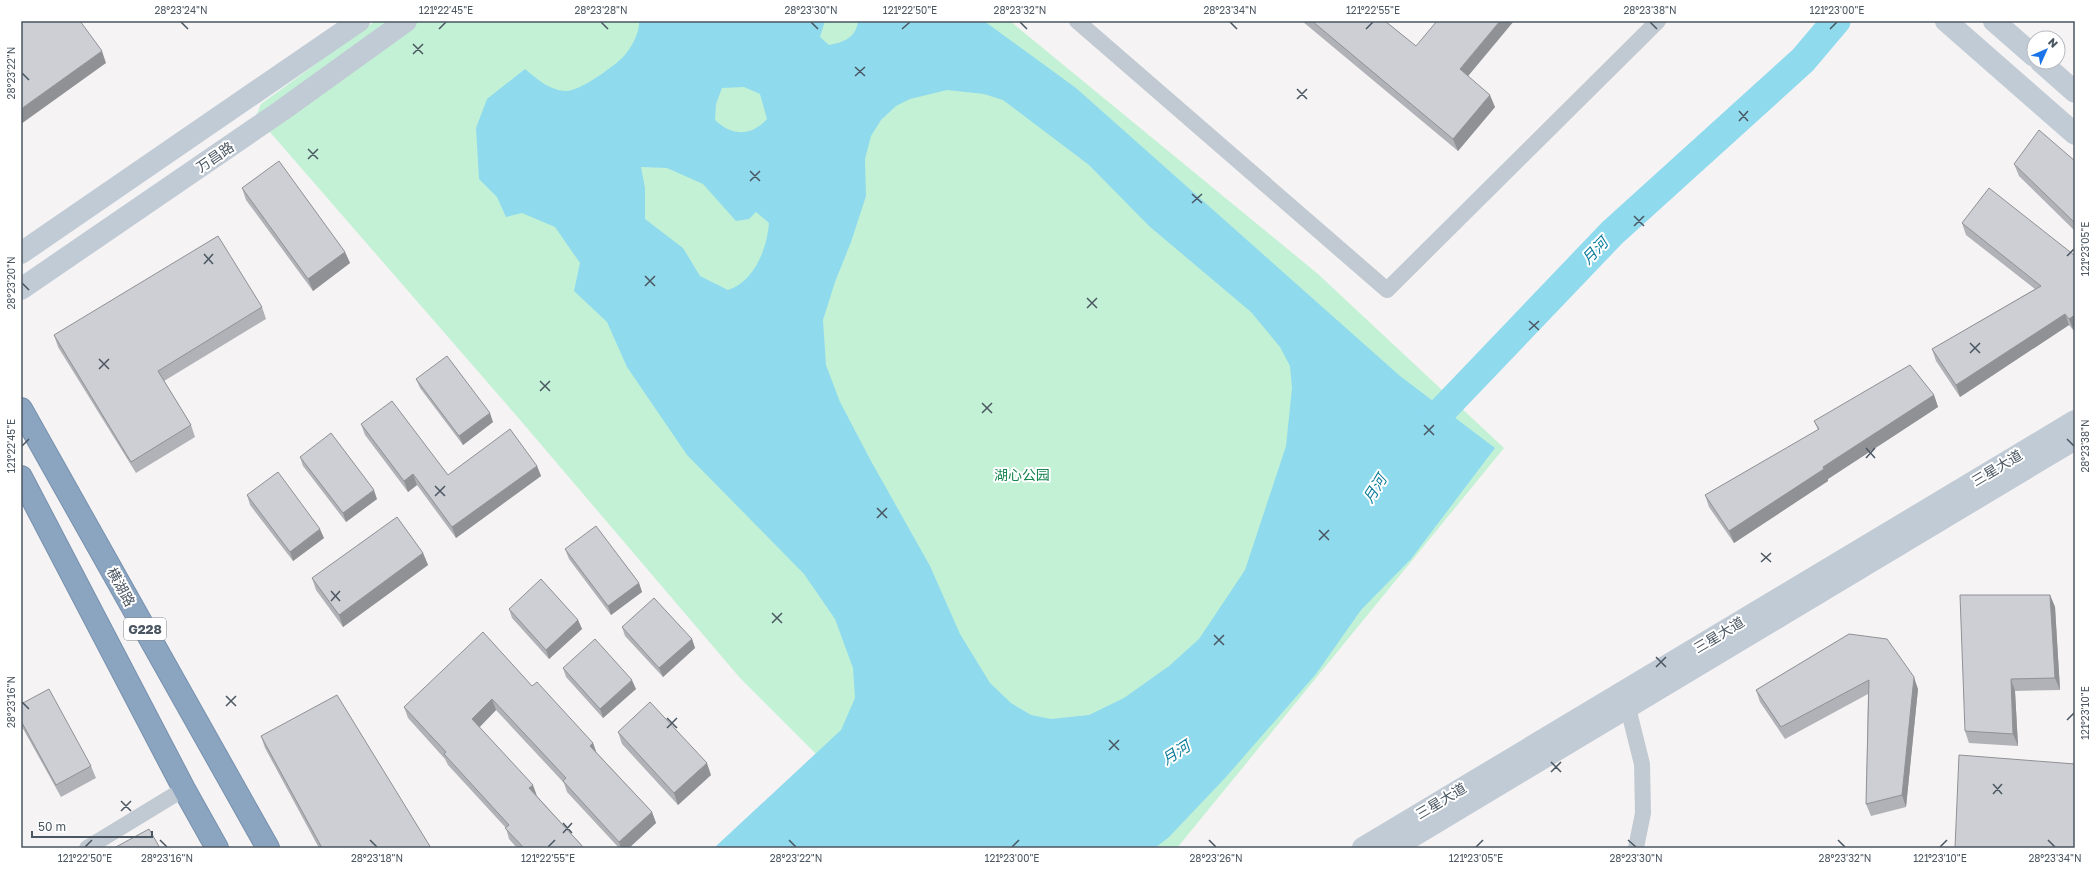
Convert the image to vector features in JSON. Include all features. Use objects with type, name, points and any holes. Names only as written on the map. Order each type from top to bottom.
[{"type":"highway","name":"横湖路","points":[[21,409],[268,848]]},
{"type":"highway","name":"G228","points":[[21,477],[184,789],[217,848]]},
{"type":"street","points":[[21,253],[359,21]]},
{"type":"street","name":"万昌路","points":[[21,289],[281,111],[406,21]]},
{"type":"street","points":[[1077,21],[1387,290],[1658,21]]},
{"type":"street","points":[[1946,21],[2075,134]]},
{"type":"street","points":[[1994,21],[2026,49]]},
{"type":"street","points":[[2050,70],[2075,92]]},
{"type":"street","name":"三星大道","points":[[1363,848],[2075,421]]},
{"type":"street","name":"三星大道","points":[[1394,848],[2075,439]]},
{"type":"street","points":[[1628,708],[1642,764],[1643,812],[1636,848]]},
{"type":"street","points":[[87,848],[184,789]]},
{"type":"green space","name":"湖心公园","points":[[375,21],[1010,21],[1318,274],[1504,448],[1177,848],[1097,848],[847,785],[740,678],[521,421],[256,116],[261,104]]},
{"type":"water","points":[[639,21],[825,21],[820,37],[829,45],[844,41],[852,35],[855,32],[858,21],[984,21],[1076,88],[1400,376],[1495,448],[1411,559],[1361,610],[1316,674],[1226,777],[1169,837],[1155,848],[714,848],[841,730],[855,698],[853,668],[835,619],[804,574],[687,455],[627,367],[607,322],[574,291],[580,263],[555,227],[522,213],[506,217],[497,197],[479,179],[476,128],[487,99],[525,69],[534,77],[554,89],[565,91],[578,88],[603,73],[624,56],[634,42]],"holes":[[[744,87],[760,94],[767,119],[755,129],[741,132],[728,129],[715,120],[716,104],[722,88]],[[947,90],[984,94],[1003,100],[1089,165],[1149,226],[1251,312],[1280,347],[1290,366],[1292,388],[1286,446],[1245,570],[1199,639],[1169,666],[1124,698],[1089,715],[1051,719],[1031,715],[1011,703],[990,683],[960,634],[930,566],[871,461],[840,402],[826,365],[823,320],[866,196],[865,159],[871,136],[881,120],[896,106],[910,99]],[[641,167],[667,168],[703,184],[736,221],[749,219],[756,212],[769,223],[768,233],[762,254],[752,272],[745,280],[728,290],[700,276],[683,248],[645,219],[645,188]]]},
{"type":"building","points":[[21,21],[80,21],[102,51],[21,109]]},
{"type":"building","points":[[1312,21],[1385,21],[1416,46],[1437,21],[1500,21],[1460,69],[1490,95],[1453,139]]},
{"type":"building","points":[[2039,130],[2075,161],[2075,223],[2014,164]]},
{"type":"building","points":[[279,161],[345,252],[308,279],[242,188]]},
{"type":"building","points":[[1989,188],[2075,255],[2075,315],[2069,319],[2065,314],[1956,385],[1932,349],[2041,286],[1962,223]]},
{"type":"building","points":[[218,236],[262,307],[158,371],[191,425],[131,462],[54,335]]},
{"type":"building","points":[[447,356],[490,413],[459,436],[416,379]]},
{"type":"building","points":[[1910,365],[1934,395],[1823,467],[1824,469],[1729,531],[1705,495],[1819,429],[1814,421]]},
{"type":"building","points":[[392,401],[448,475],[510,429],[537,466],[452,527],[413,474],[404,481],[361,424]]},
{"type":"building","points":[[331,433],[374,490],[343,513],[300,457]]},
{"type":"building","points":[[278,472],[320,529],[290,552],[247,495]]},
{"type":"building","points":[[397,517],[423,553],[339,615],[312,578]]},
{"type":"building","points":[[596,526],[639,583],[608,606],[565,549]]},
{"type":"building","points":[[541,579],[578,620],[546,650],[509,609]]},
{"type":"building","points":[[1960,595],[2050,595],[2055,678],[2011,679],[2013,734],[1965,731]]},
{"type":"building","points":[[654,598],[692,639],[659,668],[622,627]]},
{"type":"building","points":[[483,632],[532,686],[537,682],[593,743],[590,746],[652,812],[619,842],[563,781],[566,778],[492,699],[472,719],[533,785],[529,788],[584,848],[524,848],[505,828],[509,825],[444,754],[446,752],[404,707]]},
{"type":"building","points":[[1849,634],[1887,639],[1914,677],[1902,795],[1866,804],[1869,680],[1781,727],[1756,690]]},
{"type":"building","points":[[595,639],[632,680],[600,709],[563,668]]},
{"type":"building","points":[[49,689],[91,766],[56,785],[21,721],[21,704]]},
{"type":"building","points":[[337,695],[431,848],[322,848],[261,736]]},
{"type":"building","points":[[650,702],[707,763],[674,793],[618,732]]},
{"type":"building","points":[[1959,755],[2075,764],[2075,848],[1955,848]]},
{"type":"building","points":[[149,829],[160,848],[114,848]]},
{"type":"waterway","name":"月河","points":[[1416,438],[1612,233],[1803,60],[1836,21]]}]
